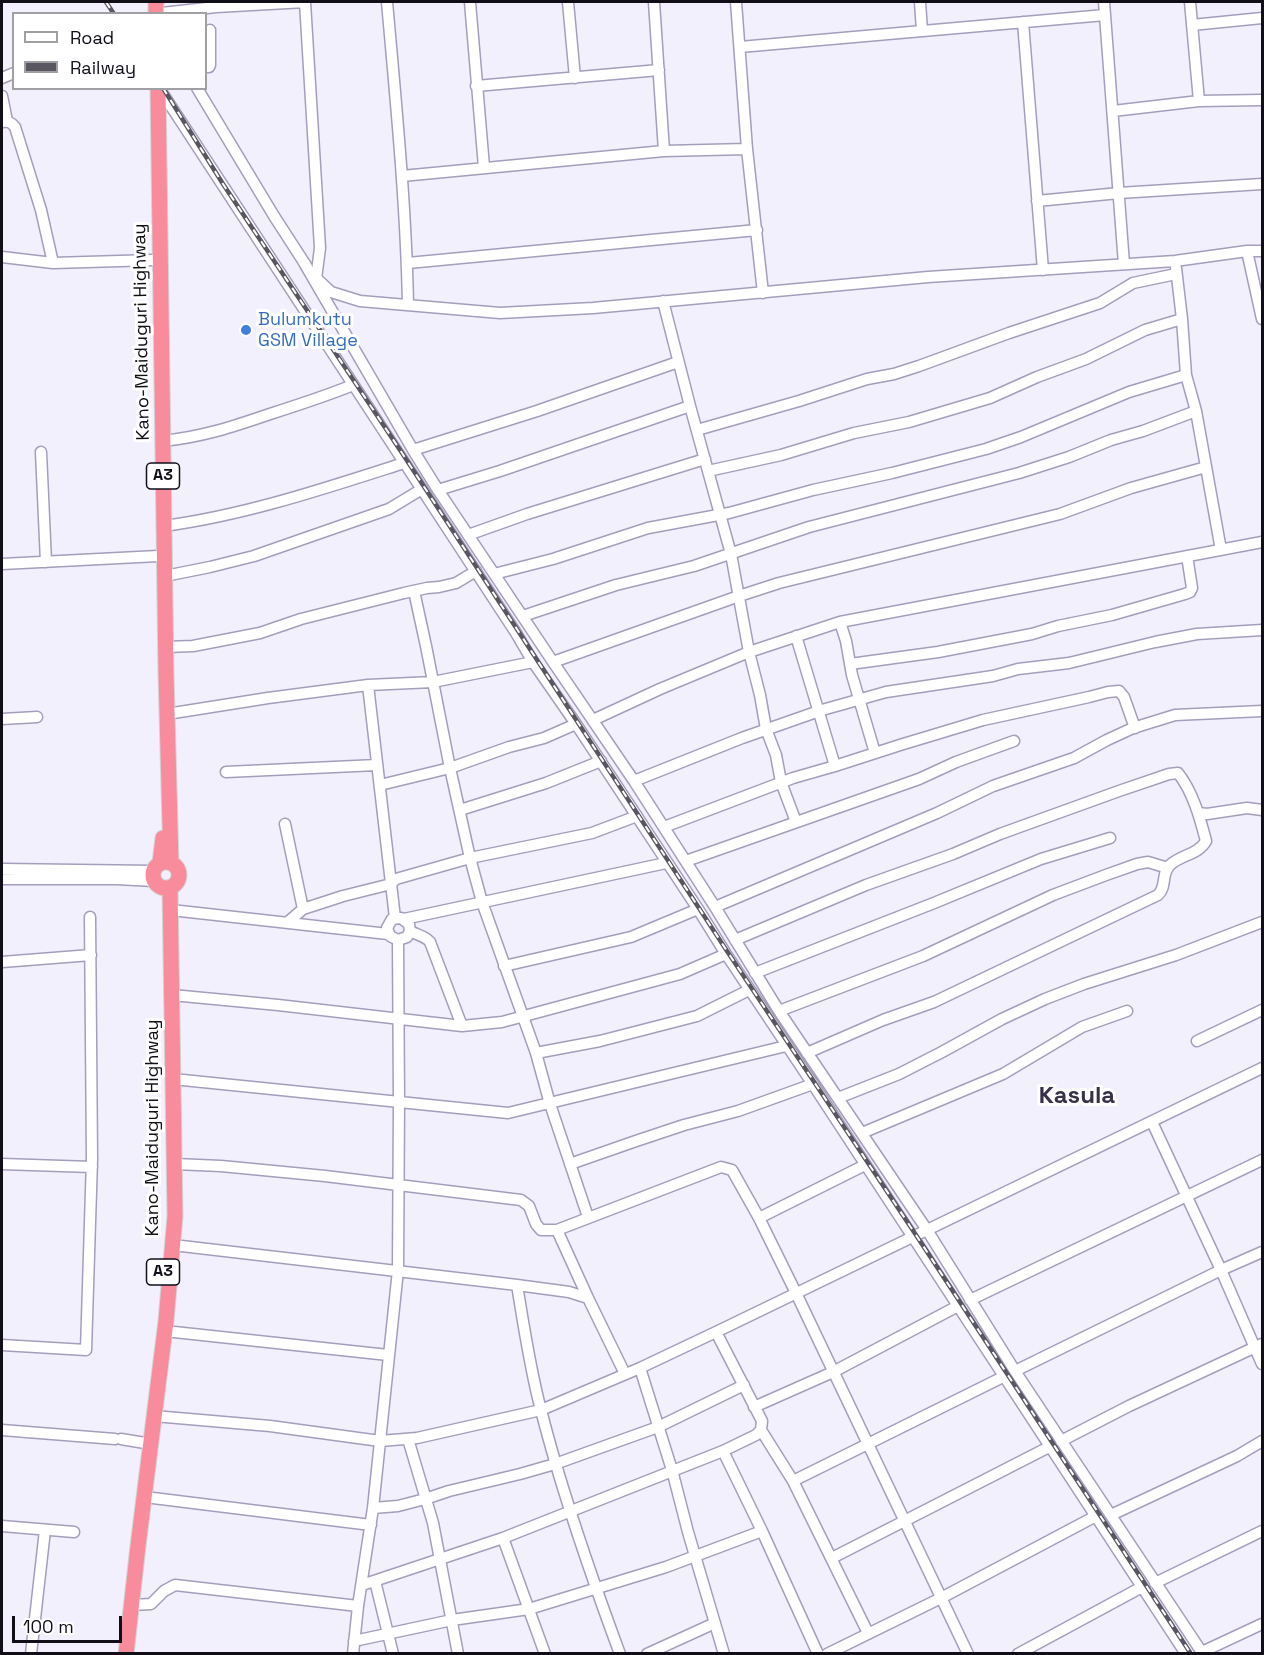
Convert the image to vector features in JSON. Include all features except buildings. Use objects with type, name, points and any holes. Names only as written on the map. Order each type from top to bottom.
[{"type":"highway","name":"Kano-Maiduguri Highway","points":[[126,1653],[145,1497],[147,1443],[154,1416],[165,1331],[175,1216],[171,910],[162,876],[163,674],[158,556],[149,90]]},
{"type":"highway","name":"Kano-Maiduguri Highway","points":[[117,1653],[147,1443],[167,1214],[165,924],[162,876],[167,714],[163,674],[166,647],[158,90]]},
{"type":"street","points":[[171,12],[305,2],[320,248],[316,279]]},
{"type":"street","points":[[387,2],[402,176],[408,263],[408,305]]},
{"type":"street","points":[[470,2],[484,167]]},
{"type":"street","points":[[568,2],[575,78]]},
{"type":"street","points":[[654,2],[664,152]]},
{"type":"street","points":[[736,2],[747,149],[763,293]]},
{"type":"street","points":[[920,2],[922,31]]},
{"type":"street","points":[[1104,2],[1124,264]]},
{"type":"street","points":[[1190,2],[1199,101]]},
{"type":"street","points":[[740,47],[1105,15]]},
{"type":"street","points":[[1192,25],[1263,18]]},
{"type":"street","points":[[1023,22],[1043,270]]},
{"type":"street","points":[[207,67],[210,65],[210,30]]},
{"type":"street","points":[[476,86],[659,70]]},
{"type":"street","points":[[159,90],[533,662],[638,816],[666,863],[813,1084],[911,1238],[1186,1653]]},
{"type":"street","points":[[198,90],[303,261],[438,490],[634,781],[715,907],[754,973],[927,1230],[1015,1371],[1203,1653],[1263,1624]]},
{"type":"street","points":[[2,96],[4,121],[12,122],[15,127],[41,210],[53,263]]},
{"type":"street","points":[[1113,111],[1199,101],[1263,100]]},
{"type":"street","points":[[402,176],[664,152],[747,149]]},
{"type":"street","points":[[1037,201],[1119,193],[1263,184]]},
{"type":"street","points":[[408,263],[757,230]]},
{"type":"street","points":[[303,261],[316,279],[331,292],[348,298],[360,301],[500,313],[593,308],[918,278],[1175,261],[1247,251],[1263,251]]},
{"type":"street","points":[[1247,251],[1263,319]]},
{"type":"street","points":[[2,257],[53,263],[153,260]]},
{"type":"street","points":[[1175,261],[1186,375],[1196,411],[1221,550]]},
{"type":"street","points":[[697,430],[867,379],[920,366],[1100,303],[1133,283],[1176,274]]},
{"type":"street","points":[[663,302],[731,554],[748,652],[760,695],[766,729],[776,755],[781,782],[796,822]]},
{"type":"street","points":[[708,471],[781,455],[854,433],[909,422],[990,398],[1086,359],[1145,330],[1182,320]]},
{"type":"street","points":[[413,450],[678,362]]},
{"type":"street","points":[[494,574],[553,559],[648,528],[720,515],[813,490],[986,449],[1129,392],[1186,375]]},
{"type":"street","points":[[162,441],[214,433],[353,385]]},
{"type":"street","points":[[438,490],[690,406]]},
{"type":"street","points":[[523,616],[616,585],[694,566],[809,527],[1069,457],[1196,411]]},
{"type":"street","points":[[41,452],[46,562]]},
{"type":"street","points":[[468,535],[527,514],[705,459]]},
{"type":"street","points":[[164,526],[203,521],[276,502],[404,463]]},
{"type":"street","points":[[553,662],[779,584],[1060,514],[1131,488],[1206,467]]},
{"type":"street","points":[[165,576],[254,556],[389,509],[422,489]]},
{"type":"street","points":[[593,720],[748,652],[840,622],[1263,542]]},
{"type":"street","points":[[2,564],[158,556]]},
{"type":"street","points":[[850,664],[938,652],[1032,634],[1058,626],[1113,615],[1185,594],[1192,588],[1187,556]]},
{"type":"street","points":[[166,647],[193,646],[260,633],[301,619],[456,583],[476,572]]},
{"type":"street","points":[[414,591],[450,768],[482,902],[536,1053],[550,1104],[588,1217]]},
{"type":"street","points":[[840,622],[852,675],[875,753]]},
{"type":"street","points":[[634,781],[713,748],[860,698],[993,676],[1018,669],[1069,663],[1197,634],[1263,630]]},
{"type":"street","points":[[796,636],[835,766]]},
{"type":"street","points":[[167,714],[368,685],[433,682],[533,662]]},
{"type":"street","points":[[171,910],[388,934],[398,940],[404,939],[410,931],[409,924],[399,918],[391,884],[368,685]]},
{"type":"street","points":[[664,827],[793,777],[983,720],[1108,692],[1119,691],[1124,697],[1135,728]]},
{"type":"street","points":[[715,907],[937,813],[993,786],[1074,758],[1135,728],[1175,715],[1263,711]]},
{"type":"street","points":[[2,719],[37,717]]},
{"type":"street","points":[[380,785],[450,768],[509,747],[544,738],[576,724]]},
{"type":"street","points":[[686,861],[919,779],[956,762],[1014,741]]},
{"type":"street","points":[[460,810],[546,783],[601,761]]},
{"type":"street","points":[[226,772],[377,765]]},
{"type":"street","points":[[735,940],[866,885],[1067,809],[1169,774],[1178,773],[1184,781],[1199,813],[1206,841],[1202,849],[1171,864],[1162,892],[1150,900],[934,1002],[883,1020],[807,1053]]},
{"type":"street","points":[[1199,813],[1207,814],[1247,808],[1263,810]]},
{"type":"street","points":[[288,922],[303,909],[391,884],[396,879],[470,858],[592,833],[638,816]]},
{"type":"street","points":[[285,824],[303,909]]},
{"type":"street","points":[[754,973],[981,885],[1041,859],[1110,838]]},
{"type":"street","points":[[779,1011],[923,956],[1053,895],[1106,875],[1148,862],[1168,868]]},
{"type":"street","points":[[388,934],[388,924],[399,918],[666,863]]},
{"type":"street","points":[[2,869],[162,876]]},
{"type":"street","points":[[2,879],[162,876]]},
{"type":"street","points":[[504,966],[631,937],[698,909]]},
{"type":"street","points":[[2,1345],[86,1350],[92,1167],[90,918]]},
{"type":"street","points":[[838,1098],[899,1074],[1002,1019],[1045,999],[1084,984],[1176,955],[1263,921]]},
{"type":"street","points":[[410,931],[430,942],[462,1026]]},
{"type":"street","points":[[353,1653],[373,1508],[398,1270],[398,940]]},
{"type":"street","points":[[2,962],[91,954]]},
{"type":"street","points":[[172,995],[462,1026],[502,1022],[680,974],[726,954]]},
{"type":"street","points":[[536,1053],[600,1041],[697,1016],[749,990]]},
{"type":"street","points":[[1197,1041],[1263,1010]]},
{"type":"street","points":[[861,1133],[1003,1074],[1082,1027],[1127,1011]]},
{"type":"street","points":[[173,1079],[508,1113],[786,1046]]},
{"type":"street","points":[[154,1416],[270,1426],[380,1441],[417,1438],[541,1410],[716,1332],[1263,1068]]},
{"type":"street","points":[[570,1164],[684,1125],[738,1111],[813,1084]]},
{"type":"street","points":[[1152,1122],[1259,1346],[1263,1364]]},
{"type":"street","points":[[970,1300],[1263,1160]]},
{"type":"street","points":[[2,1164],[92,1167]]},
{"type":"street","points":[[175,1164],[325,1176],[521,1200],[529,1206],[541,1230],[557,1230],[721,1167],[732,1170],[796,1293],[968,1653]]},
{"type":"street","points":[[759,1218],[865,1165]]},
{"type":"street","points":[[557,1230],[625,1374]]},
{"type":"street","points":[[173,1245],[517,1285],[569,1292],[588,1298]]},
{"type":"street","points":[[1015,1371],[1221,1270],[1263,1252]]},
{"type":"street","points":[[517,1285],[526,1341],[555,1464],[596,1589],[620,1653]]},
{"type":"street","points":[[754,1407],[833,1372],[958,1306]]},
{"type":"street","points":[[165,1331],[388,1355]]},
{"type":"street","points":[[716,1332],[762,1420],[761,1430],[793,1481],[868,1633]]},
{"type":"street","points":[[1061,1441],[1129,1406],[1259,1346]]},
{"type":"street","points":[[639,1368],[672,1470],[724,1653]]},
{"type":"street","points":[[793,1481],[1003,1377]]},
{"type":"street","points":[[373,1508],[398,1506],[555,1464],[658,1427],[744,1385]]},
{"type":"street","points":[[2,1430],[147,1443]]},
{"type":"street","points":[[362,1585],[503,1538],[723,1451],[756,1435],[761,1430]]},
{"type":"street","points":[[408,1439],[433,1523],[458,1653]]},
{"type":"street","points":[[1111,1515],[1237,1456],[1263,1441]]},
{"type":"street","points":[[832,1558],[1049,1447]]},
{"type":"street","points":[[723,1451],[818,1653]]},
{"type":"street","points":[[145,1497],[371,1525]]},
{"type":"street","points":[[827,1653],[941,1598],[1096,1516]]},
{"type":"street","points":[[2,1526],[74,1532]]},
{"type":"street","points":[[31,1653],[45,1530]]},
{"type":"street","points":[[354,1641],[452,1620],[529,1609],[666,1568],[762,1531]]},
{"type":"street","points":[[1155,1583],[1263,1531]]},
{"type":"street","points":[[503,1538],[545,1653]]},
{"type":"street","points":[[375,1581],[393,1653]]},
{"type":"street","points":[[132,1605],[151,1604],[164,1591],[175,1585],[358,1606]]},
{"type":"street","points":[[1018,1653],[1142,1587]]},
{"type":"street","points":[[647,1653],[715,1623]]},
{"type":"railway","points":[[106,2],[113,12]]},
{"type":"railway","points":[[164,90],[223,184],[1191,1654]]},
{"type":"place","name":"Bulumkutu GSM Village","points":[[246,330]]},
{"type":"district","name":"Kasula","points":[[1077,1096]]}]
